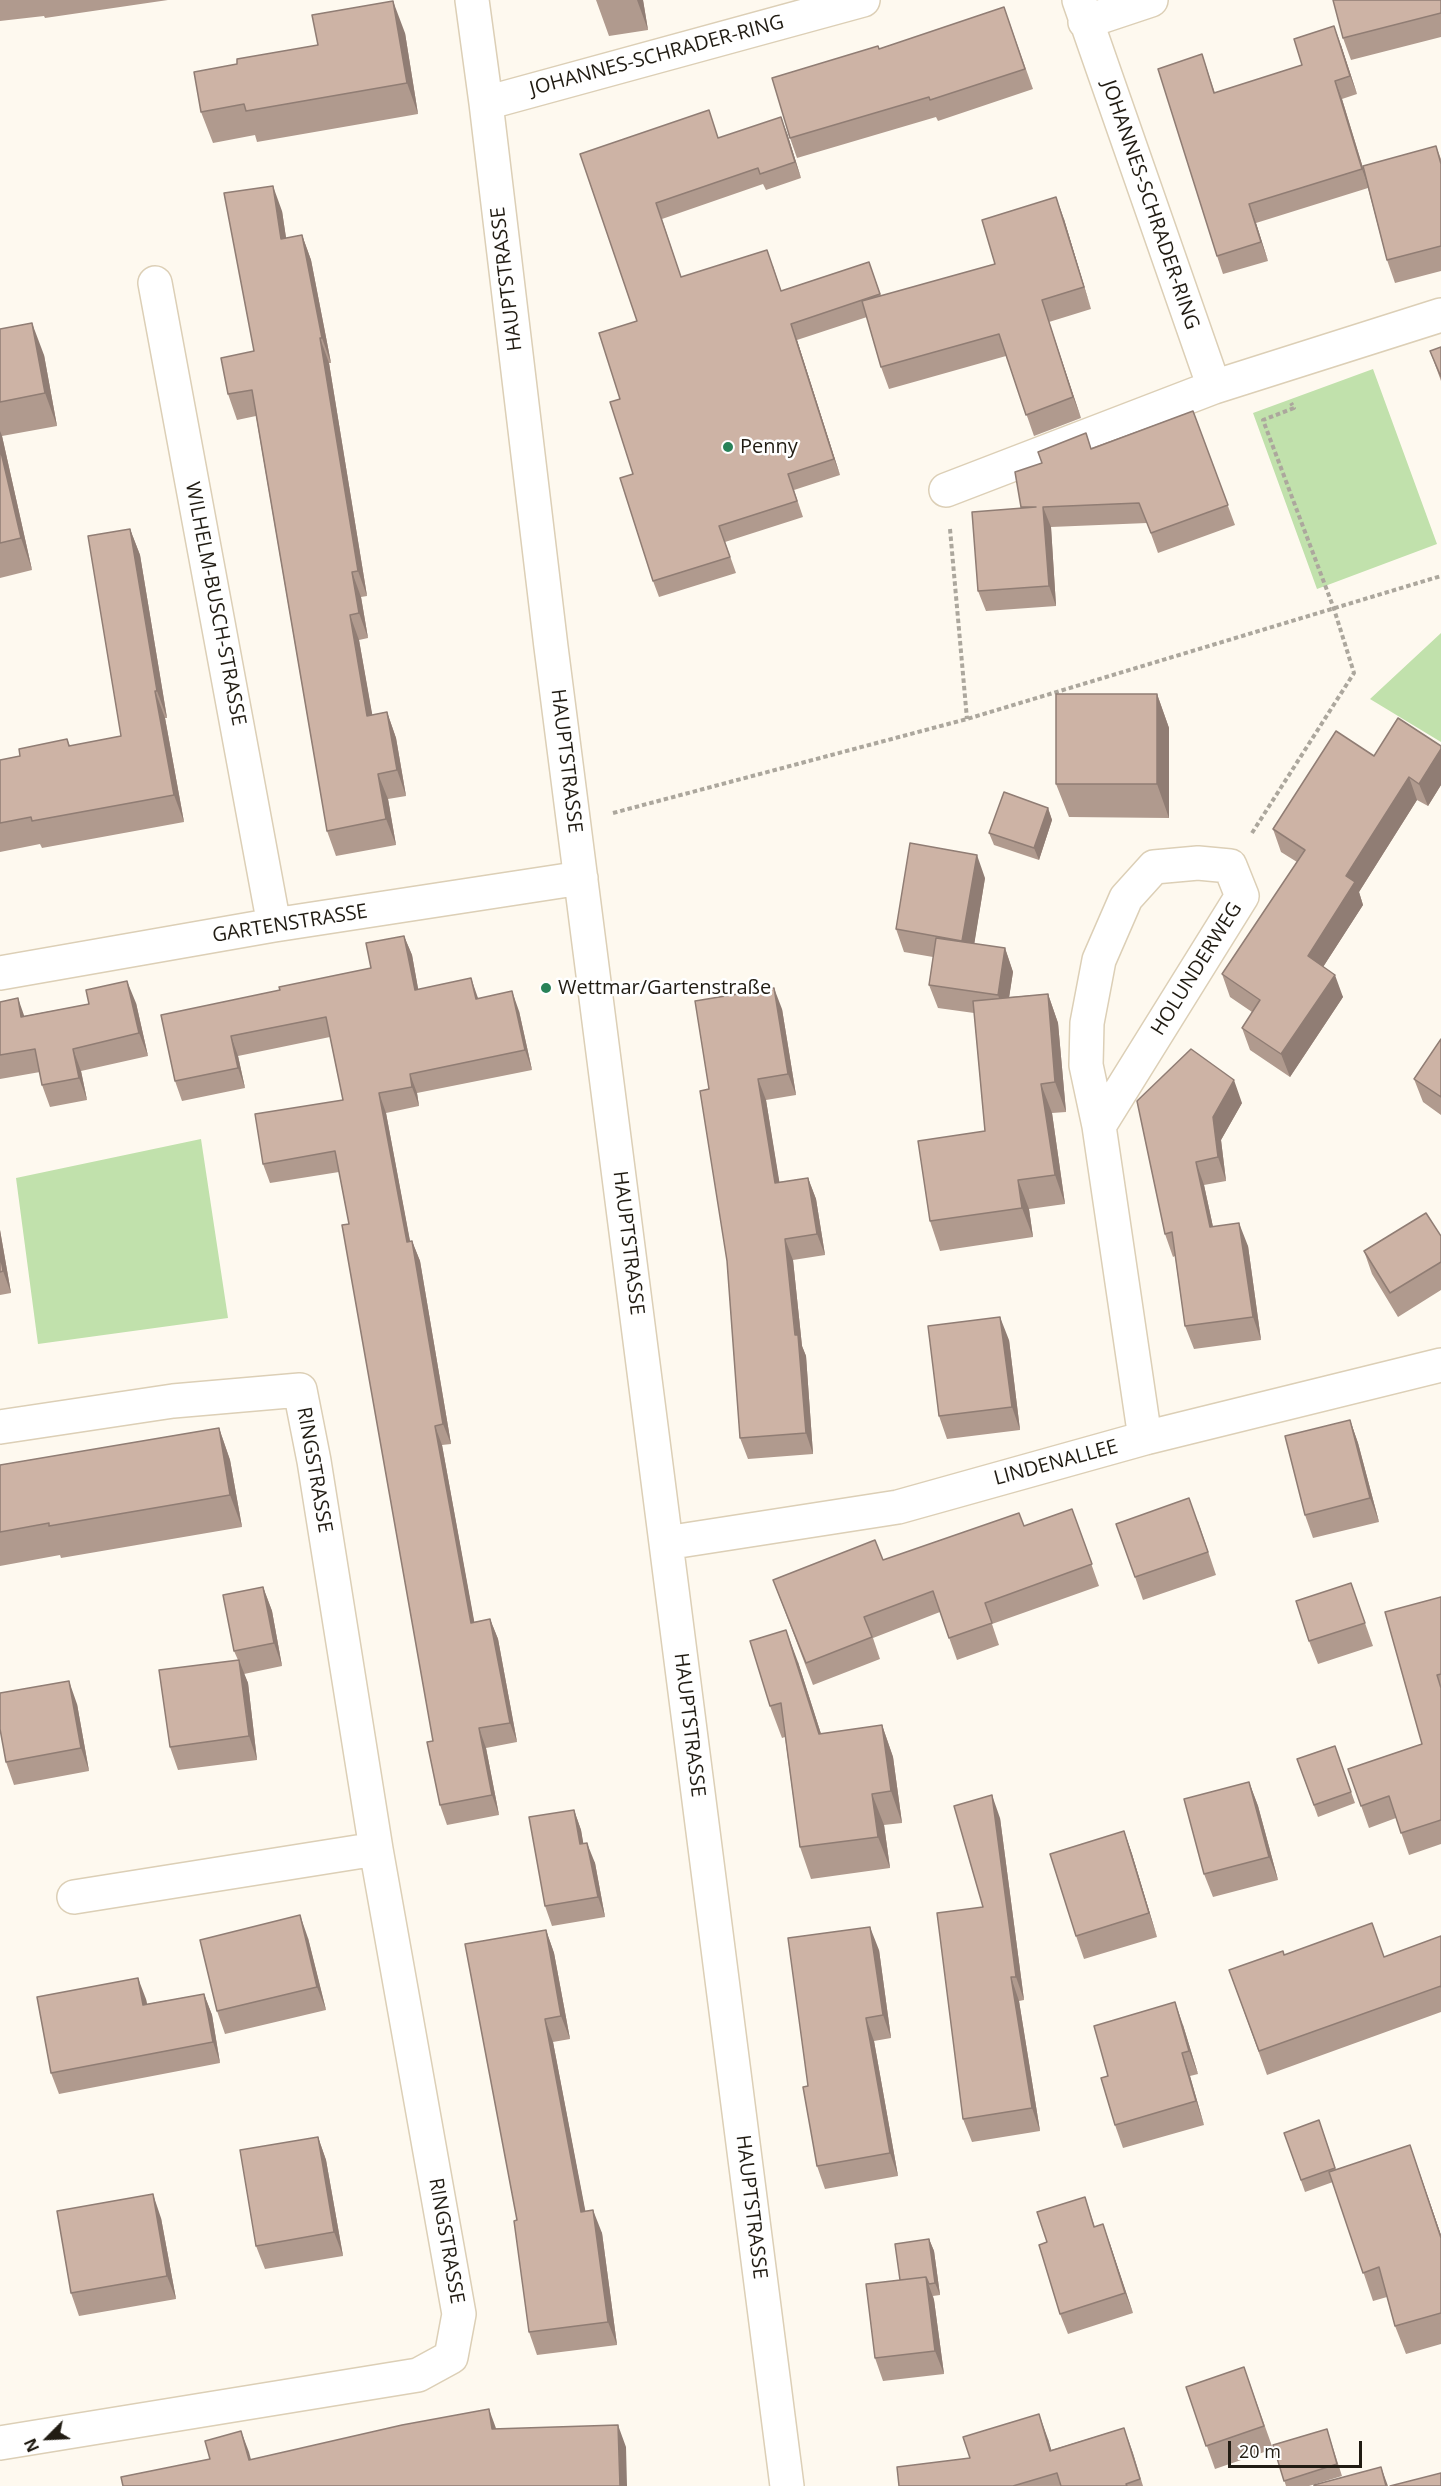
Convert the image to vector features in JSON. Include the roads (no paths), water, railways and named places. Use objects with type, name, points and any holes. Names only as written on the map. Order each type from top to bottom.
[{"type":"street","name":"HAUPTSTRASSE","points":[[472,0],[574,823],[787,2486]]},
{"type":"street","name":"JOHANNES-SCHRADER-RING","points":[[486,103],[863,0]]},
{"type":"street","name":"JOHANNES-SCHRADER-RING","points":[[1151,0],[1082,11],[1214,387]]},
{"type":"street","name":"WILHELM-BUSCH-STRASSE","points":[[155,283],[274,926]]},
{"type":"street","points":[[946,490],[1214,387],[1441,315]]},
{"type":"street","name":"HOLUNDERWEG","points":[[1198,864],[1230,866],[1242,896],[1099,1126],[1086,1065],[1087,1023],[1099,960],[1126,898],[1154,867],[1198,864]]},
{"type":"street","name":"GARTENSTRASSE","points":[[0,973],[274,926],[581,878]]},
{"type":"street","points":[[1099,1126],[1145,1438]]},
{"type":"street","name":"LINDENALLEE","points":[[666,1542],[898,1506],[1145,1438],[1441,1365]]},
{"type":"street","name":"RINGSTRASSE","points":[[0,1427],[173,1401],[300,1390],[314,1461],[376,1849],[459,2314],[451,2357],[418,2375],[0,2443]]},
{"type":"street","points":[[74,1897],[376,1849]]},
{"type":"place","name":"Penny","points":[[728,447]]},
{"type":"place","name":"Wettmar/Gartenstraße","points":[[546,988]]}]
